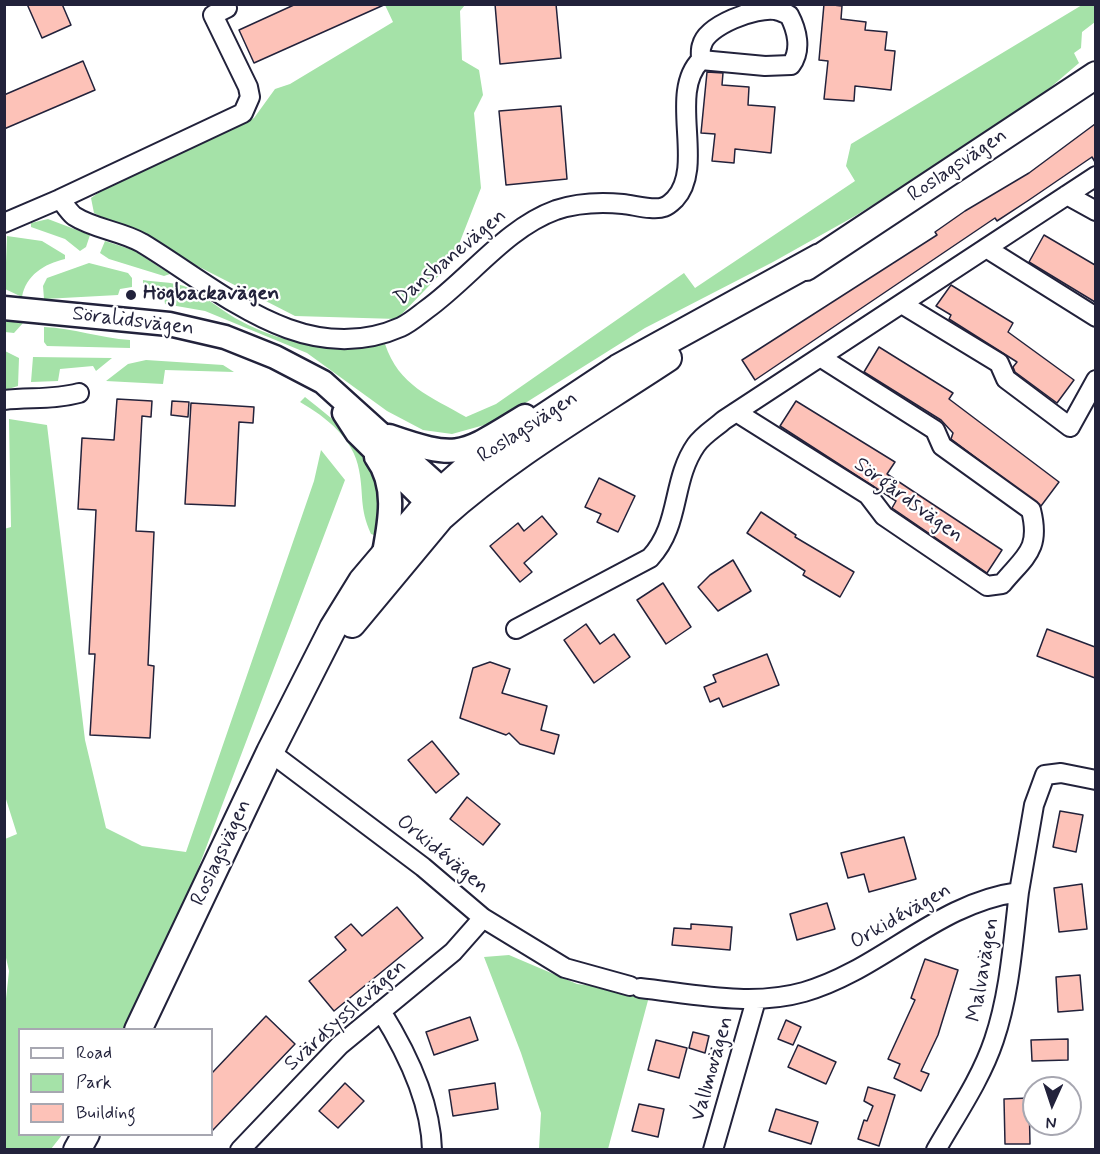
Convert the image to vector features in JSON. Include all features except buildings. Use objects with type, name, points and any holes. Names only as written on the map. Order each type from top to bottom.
[{"type":"main road","name":"Roslagsvägen","points":[[138,1028],[270,752],[333,628],[362,582],[384,553],[442,503],[537,444],[1095,75]]},
{"type":"main road","name":"Roslagsvägen","points":[[308,678],[467,468],[618,368],[820,257]]},
{"type":"main road","points":[[77,1149],[85,1136]]},
{"type":"street","points":[[4,223],[243,113],[250,97],[248,87],[213,15],[227,8],[225,4]]},
{"type":"street","name":"Dansbanevägen","points":[[60,199],[74,216],[139,242],[258,317],[292,333],[329,339],[369,338],[403,327],[467,278],[502,242],[533,220],[557,210],[588,204],[663,207],[675,198],[683,186],[686,165],[689,78],[701,60],[702,44],[709,34],[719,26],[739,17],[774,10],[789,15],[796,28],[797,58],[791,65],[765,66],[701,60]]},
{"type":"street","points":[[516,629],[650,558],[665,540],[678,488],[697,444],[736,412],[1095,176]]},
{"type":"street","points":[[1067,195],[1095,212]]},
{"type":"street","points":[[986,248],[1095,317]]},
{"type":"street","points":[[902,304],[999,363],[1006,379],[1070,427],[1095,380]]},
{"type":"street","name":"Söralidsvägen","points":[[9,308],[169,324],[200,330],[275,357],[323,382],[345,404],[382,434],[442,503]]},
{"type":"street","name":"Sörgårdsvägen","points":[[736,412],[868,495],[884,516],[987,586],[1002,584],[1029,555],[1035,529],[1031,510],[942,446],[935,430],[820,357]]},
{"type":"street","points":[[382,434],[442,452],[460,451],[475,446],[547,402],[618,368]]},
{"type":"street","name":"Söralidsvägen","points":[[323,382],[357,433],[442,503]]},
{"type":"street","points":[[4,400],[28,397],[57,399],[79,393]]},
{"type":"street","points":[[357,433],[379,461],[390,491],[390,524],[384,553]]},
{"type":"street","name":"Orkidévägen","points":[[270,752],[395,845],[483,918],[565,968],[635,987],[756,1000],[783,997],[824,984],[889,951],[966,904],[1019,892]]},
{"type":"street","points":[[1019,892],[1034,806],[1046,775],[1061,773],[1095,780]]},
{"type":"street","name":"Malvavägen","points":[[936,1149],[968,1094],[994,1040],[1006,995],[1019,892]]},
{"type":"street","name":"Svärdsysslevägen","points":[[240,1149],[340,1045],[453,952],[483,918]]},
{"type":"street","name":"Vallmovägen","points":[[713,1149],[756,1000]]},
{"type":"street","points":[[381,1011],[398,1037],[418,1085],[428,1119],[432,1149]]},
{"type":"green space","points":[[385,5],[465,5],[460,11],[462,60],[479,70],[483,95],[474,113],[481,188],[452,262],[397,319],[295,316],[94,213],[91,198],[111,184],[254,118],[275,89],[290,84],[393,22]]},
{"type":"green space","points":[[1082,5],[1095,5],[1095,22],[1082,32],[1081,48],[1074,53],[1079,63],[1031,104],[855,216],[773,262],[645,328],[495,422],[452,434],[423,430],[387,411],[307,353],[205,311],[165,304],[164,297],[143,293],[143,280],[184,286],[235,318],[271,335],[289,340],[346,347],[385,344],[398,370],[407,380],[428,396],[466,417],[496,404],[684,273],[695,288],[855,181],[846,166],[851,144]]},
{"type":"green space","points":[[48,219],[90,235],[86,247],[80,251],[65,239],[31,227],[31,223]]},
{"type":"green space","points":[[7,236],[42,241],[65,255],[65,259],[43,267],[37,272],[27,282],[22,297],[5,289]]},
{"type":"green space","points":[[105,241],[133,250],[170,274],[164,276],[109,259],[100,253]]},
{"type":"green space","points":[[89,263],[128,273],[132,278],[132,287],[120,289],[118,295],[44,299],[43,286],[47,278]]},
{"type":"green space","points":[[5,321],[23,323],[14,333],[5,332]]},
{"type":"green space","points":[[44,327],[130,340],[130,348],[47,346],[44,342]]},
{"type":"green space","points":[[5,351],[19,358],[18,386],[5,390]]},
{"type":"green space","points":[[33,357],[112,358],[96,371],[93,366],[60,369],[58,381],[31,382]]},
{"type":"green space","points":[[146,360],[223,365],[234,372],[165,370],[163,384],[106,381],[128,364]]},
{"type":"green space","points":[[305,397],[355,440],[374,467],[384,499],[377,536],[371,534],[365,516],[359,470],[351,448],[329,422],[300,402]]},
{"type":"green space","points":[[9,419],[47,425],[85,740],[106,828],[142,846],[186,852],[314,481],[321,450],[345,480],[187,898],[123,1028],[18,1028],[18,1136],[61,1136],[51,1149],[5,1149],[4,1017],[9,971],[4,949],[5,839],[17,834],[4,793],[4,529],[11,527]]},
{"type":"green space","points":[[509,955],[577,984],[650,993],[608,1149],[539,1149],[541,1113],[521,1053],[484,957]]},
{"type":"place","name":"Högbackavägen","points":[[131,295]]}]
